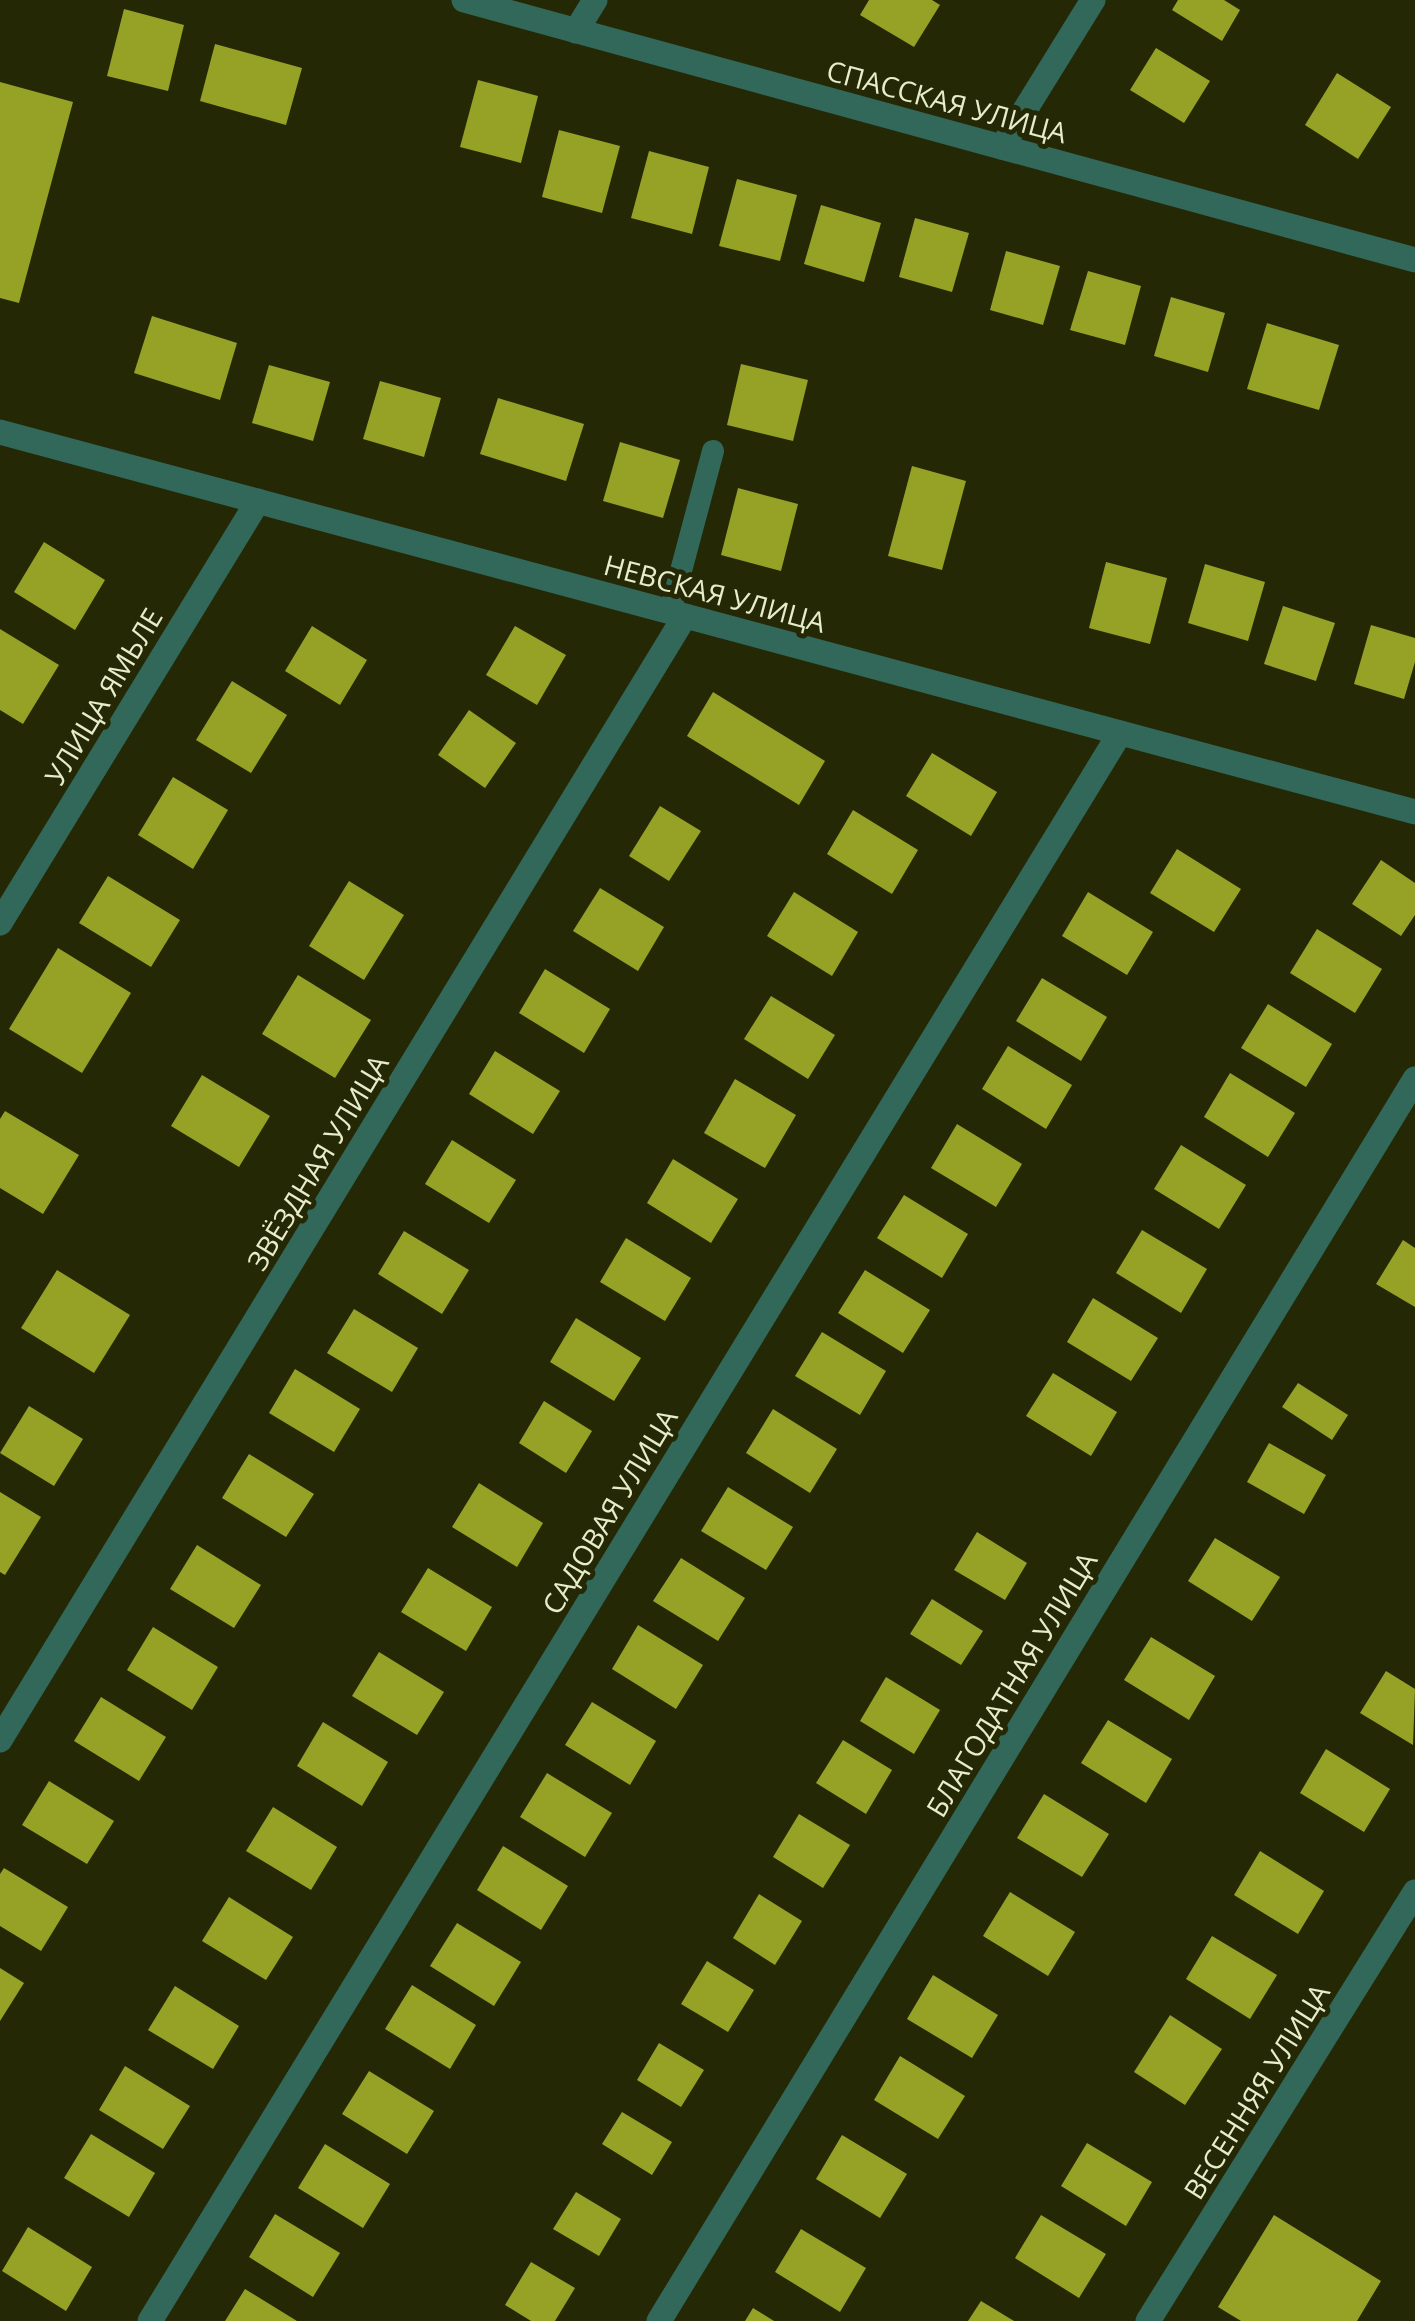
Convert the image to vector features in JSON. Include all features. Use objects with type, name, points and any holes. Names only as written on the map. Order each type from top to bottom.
[{"type":"street","name":"СПАССКАЯ УЛИЦА","points":[[464,0],[1415,260]]},
{"type":"street","points":[[576,30],[595,0]]},
{"type":"street","points":[[1002,147],[1093,0]]},
{"type":"street","name":"НЕВСКАЯ УЛИЦА","points":[[0,432],[1415,812]]},
{"type":"street","name":"УЛИЦА ЯМЬЛЕ","points":[[0,923],[258,501]]},
{"type":"street","name":"ЗВЁЗДНАЯ УЛИЦА","points":[[0,1740],[677,614]]},
{"type":"street","name":"САДОВАЯ УЛИЦА","points":[[150,2321],[1120,733]]},
{"type":"street","name":"БЛАГОДАТНАЯ УЛИЦА","points":[[659,2321],[1415,1079]]},
{"type":"street","name":"ВЕСЕННЯЯ УЛИЦА","points":[[1148,2321],[1415,1892]]},
{"type":"lane","points":[[677,614],[713,451]]},
{"type":"building","points":[[869,0],[932,0],[940,5],[914,47],[860,15]]},
{"type":"building","points":[[1178,0],[1224,0],[1240,10],[1222,41],[1172,10]]},
{"type":"building","points":[[124,9],[184,25],[168,91],[107,76]]},
{"type":"building","points":[[215,44],[302,68],[286,125],[200,101]]},
{"type":"building","points":[[1156,48],[1210,81],[1184,123],[1130,90]]},
{"type":"building","points":[[1337,73],[1391,107],[1358,159],[1305,125]]},
{"type":"building","points":[[478,80],[538,96],[521,163],[460,147]]},
{"type":"building","points":[[0,82],[73,102],[19,303],[0,298]]},
{"type":"building","points":[[559,130],[620,146],[602,213],[542,197]]},
{"type":"building","points":[[649,151],[709,167],[692,234],[631,218]]},
{"type":"building","points":[[737,179],[797,195],[780,261],[719,246]]},
{"type":"building","points":[[821,205],[881,223],[864,282],[804,264]]},
{"type":"building","points":[[915,218],[969,233],[952,292],[899,277]]},
{"type":"building","points":[[1006,251],[1060,266],[1043,325],[990,310]]},
{"type":"building","points":[[1088,271],[1141,286],[1125,345],[1070,330]]},
{"type":"building","points":[[1171,297],[1225,313],[1208,372],[1154,356]]},
{"type":"building","points":[[152,316],[237,343],[220,400],[134,373]]},
{"type":"building","points":[[1267,323],[1339,345],[1319,410],[1247,389]]},
{"type":"building","points":[[741,364],[808,380],[793,441],[727,425]]},
{"type":"building","points":[[269,365],[330,382],[313,441],[252,423]]},
{"type":"building","points":[[380,381],[441,398],[424,457],[363,439]]},
{"type":"building","points":[[498,398],[584,424],[566,481],[480,454]]},
{"type":"building","points":[[620,442],[680,460],[663,518],[603,501]]},
{"type":"building","points":[[912,466],[966,481],[942,570],[888,556]]},
{"type":"building","points":[[738,488],[798,504],[781,571],[721,555]]},
{"type":"building","points":[[44,542],[105,580],[75,630],[14,592]]},
{"type":"building","points":[[1106,562],[1167,578],[1150,644],[1089,628]]},
{"type":"building","points":[[1205,564],[1265,582],[1248,641],[1188,623]]},
{"type":"building","points":[[1283,606],[1335,623],[1316,681],[1264,664]]},
{"type":"building","points":[[1371,625],[1415,638],[1415,662],[1404,699],[1354,684]]},
{"type":"building","points":[[312,626],[367,660],[340,705],[285,671]]},
{"type":"building","points":[[515,626],[566,655],[537,705],[486,675]]},
{"type":"building","points":[[0,629],[59,665],[23,724],[0,710]]},
{"type":"building","points":[[232,681],[287,715],[251,773],[196,740]]},
{"type":"building","points":[[713,692],[825,761],[799,805],[687,736]]},
{"type":"building","points":[[469,710],[516,743],[485,788],[438,755]]},
{"type":"building","points":[[932,753],[997,792],[971,836],[906,796]]},
{"type":"building","points":[[173,777],[228,810],[193,869],[138,835]]},
{"type":"building","points":[[660,806],[701,831],[669,881],[629,856]]},
{"type":"building","points":[[853,810],[918,850],[892,894],[827,854]]},
{"type":"building","points":[[1177,849],[1241,889],[1214,932],[1150,893]]},
{"type":"building","points":[[1381,860],[1415,883],[1415,915],[1401,936],[1352,904]]},
{"type":"building","points":[[108,876],[180,920],[151,967],[79,923]]},
{"type":"building","points":[[349,881],[404,915],[364,980],[309,946]]},
{"type":"building","points":[[600,888],[664,927],[638,971],[573,931]]},
{"type":"building","points":[[794,892],[858,932],[832,976],[767,936]]},
{"type":"building","points":[[1088,892],[1153,932],[1127,975],[1062,936]]},
{"type":"building","points":[[1317,929],[1382,969],[1355,1013],[1290,973]]},
{"type":"building","points":[[58,948],[131,993],[82,1073],[9,1029]]},
{"type":"building","points":[[545,969],[610,1009],[584,1053],[519,1013]]},
{"type":"building","points":[[298,975],[371,1020],[335,1078],[262,1034]]},
{"type":"building","points":[[1042,978],[1107,1017],[1081,1061],[1016,1021]]},
{"type":"building","points":[[771,996],[835,1035],[808,1079],[744,1039]]},
{"type":"building","points":[[1268,1004],[1332,1044],[1306,1087],[1241,1048]]},
{"type":"building","points":[[1008,1046],[1072,1085],[1046,1129],[982,1089]]},
{"type":"building","points":[[495,1051],[560,1091],[533,1134],[469,1094]]},
{"type":"building","points":[[1230,1073],[1295,1113],[1268,1157],[1204,1117]]},
{"type":"building","points":[[202,1075],[270,1116],[239,1167],[171,1126]]},
{"type":"building","points":[[735,1079],[796,1115],[765,1168],[704,1133]]},
{"type":"building","points":[[5,1111],[79,1155],[43,1214],[0,1188],[0,1119]]},
{"type":"building","points":[[957,1124],[1022,1164],[996,1207],[931,1168]]},
{"type":"building","points":[[452,1140],[516,1180],[489,1223],[425,1184]]},
{"type":"building","points":[[1181,1145],[1246,1185],[1219,1229],[1154,1189]]},
{"type":"building","points":[[673,1159],[738,1199],[711,1243],[647,1203]]},
{"type":"building","points":[[904,1195],[968,1234],[942,1278],[877,1238]]},
{"type":"building","points":[[1142,1230],[1207,1269],[1181,1313],[1116,1273]]},
{"type":"building","points":[[404,1231],[469,1270],[442,1314],[378,1274]]},
{"type":"building","points":[[626,1238],[691,1278],[665,1321],[600,1282]]},
{"type":"building","points":[[1403,1240],[1415,1248],[1415,1307],[1376,1284]]},
{"type":"building","points":[[57,1270],[130,1315],[94,1373],[21,1328]]},
{"type":"building","points":[[865,1270],[930,1310],[903,1353],[838,1313]]},
{"type":"building","points":[[1093,1298],[1158,1338],[1131,1381],[1067,1342]]},
{"type":"building","points":[[354,1309],[418,1348],[392,1392],[327,1353]]},
{"type":"building","points":[[576,1318],[641,1358],[614,1401],[550,1362]]},
{"type":"building","points":[[822,1332],[886,1371],[860,1415],[795,1376]]},
{"type":"building","points":[[295,1369],[360,1409],[334,1452],[269,1413]]},
{"type":"building","points":[[1053,1373],[1117,1412],[1091,1456],[1026,1416]]},
{"type":"building","points":[[1298,1383],[1348,1415],[1332,1440],[1282,1407]]},
{"type":"building","points":[[544,1401],[592,1431],[566,1473],[519,1443]]},
{"type":"building","points":[[29,1406],[83,1439],[54,1486],[0,1453]]},
{"type":"building","points":[[773,1409],[837,1449],[810,1493],[746,1453]]},
{"type":"building","points":[[1269,1443],[1326,1475],[1304,1514],[1247,1482]]},
{"type":"building","points":[[249,1454],[314,1494],[286,1537],[222,1498]]},
{"type":"building","points":[[479,1483],[543,1523],[517,1567],[452,1527]]},
{"type":"building","points":[[728,1487],[793,1527],[766,1570],[701,1531]]},
{"type":"building","points":[[0,1492],[41,1517],[5,1575],[0,1572]]},
{"type":"building","points":[[977,1532],[1027,1563],[1005,1600],[954,1570]]},
{"type":"building","points":[[1215,1538],[1280,1577],[1252,1621],[1188,1581]]},
{"type":"building","points":[[197,1545],[261,1585],[234,1628],[170,1589]]},
{"type":"building","points":[[681,1558],[745,1598],[718,1641],[653,1601]]},
{"type":"building","points":[[428,1568],[492,1607],[466,1651],[401,1612]]},
{"type":"building","points":[[932,1599],[983,1631],[961,1665],[910,1634]]},
{"type":"building","points":[[638,1625],[703,1665],[676,1709],[612,1669]]},
{"type":"building","points":[[153,1627],[218,1667],[192,1710],[127,1670]]},
{"type":"building","points":[[1151,1637],[1215,1676],[1189,1720],[1124,1680]]},
{"type":"building","points":[[379,1652],[444,1692],[417,1735],[352,1696]]},
{"type":"building","points":[[1386,1671],[1415,1689],[1413,1745],[1360,1713]]},
{"type":"building","points":[[886,1677],[940,1710],[914,1754],[860,1721]]},
{"type":"building","points":[[101,1697],[166,1737],[139,1781],[74,1741]]},
{"type":"building","points":[[592,1702],[656,1741],[630,1785],[565,1745]]},
{"type":"building","points":[[1108,1720],[1172,1759],[1146,1803],[1081,1763]]},
{"type":"building","points":[[323,1722],[388,1762],[362,1806],[297,1766]]},
{"type":"building","points":[[843,1740],[892,1770],[866,1814],[816,1783]]},
{"type":"building","points":[[1326,1749],[1390,1789],[1364,1832],[1300,1793]]},
{"type":"building","points":[[547,1773],[612,1813],[585,1857],[520,1817]]},
{"type":"building","points":[[49,1781],[114,1821],[87,1864],[22,1825]]},
{"type":"building","points":[[1044,1794],[1109,1834],[1082,1877],[1017,1838]]},
{"type":"building","points":[[273,1807],[337,1847],[311,1890],[246,1851]]},
{"type":"building","points":[[799,1814],[850,1845],[823,1888],[773,1857]]},
{"type":"building","points":[[503,1846],[568,1886],[541,1930],[477,1890]]},
{"type":"building","points":[[1260,1851],[1324,1891],[1298,1934],[1234,1895]]},
{"type":"building","points":[[4,1868],[68,1907],[41,1951],[0,1926],[0,1874]]},
{"type":"building","points":[[1010,1892],[1075,1932],[1048,1976],[983,1936]]},
{"type":"building","points":[[759,1894],[802,1921],[775,1965],[733,1938]]},
{"type":"building","points":[[229,1897],[293,1937],[266,1980],[202,1941]]},
{"type":"building","points":[[457,1923],[521,1962],[494,2006],[430,1966]]},
{"type":"building","points":[[1212,1936],[1277,1975],[1250,2019],[1186,1979]]},
{"type":"building","points":[[707,1961],[754,1990],[728,2032],[681,2004]]},
{"type":"building","points":[[0,1968],[24,1983],[0,2021]]},
{"type":"building","points":[[933,1975],[998,2015],[972,2058],[907,2019]]},
{"type":"building","points":[[412,1985],[476,2025],[450,2069],[385,2029]]},
{"type":"building","points":[[175,1986],[239,2026],[213,2069],[148,2030]]},
{"type":"building","points":[[1170,2015],[1222,2049],[1185,2105],[1134,2072]]},
{"type":"building","points":[[659,2043],[704,2070],[681,2107],[637,2080]]},
{"type":"building","points":[[900,2056],[965,2096],[938,2139],[874,2100]]},
{"type":"building","points":[[125,2066],[190,2106],[163,2149],[99,2110]]},
{"type":"building","points":[[369,2071],[434,2111],[407,2154],[342,2114]]},
{"type":"building","points":[[622,2112],[672,2142],[652,2175],[602,2144]]},
{"type":"building","points":[[91,2134],[155,2173],[129,2217],[64,2178]]},
{"type":"building","points":[[842,2135],[907,2174],[880,2218],[816,2179]]},
{"type":"building","points":[[1087,2143],[1152,2182],[1126,2226],[1061,2186]]},
{"type":"building","points":[[325,2144],[390,2184],[363,2228],[298,2188]]},
{"type":"building","points":[[576,2192],[621,2219],[599,2256],[553,2229]]},
{"type":"building","points":[[275,2214],[340,2253],[313,2297],[249,2257]]},
{"type":"building","points":[[1041,2215],[1106,2254],[1079,2298],[1015,2258]]},
{"type":"building","points":[[1274,2215],[1381,2281],[1357,2321],[1241,2321],[1218,2307]]},
{"type":"building","points":[[28,2227],[92,2267],[66,2311],[2,2271]]},
{"type":"building","points":[[801,2229],[866,2268],[840,2312],[775,2272]]},
{"type":"building","points":[[531,2262],[575,2288],[555,2321],[531,2321],[505,2305]]},
{"type":"building","points":[[245,2289],[297,2321],[225,2321]]},
{"type":"building","points":[[981,2301],[1014,2321],[968,2321]]},
{"type":"building","points":[[753,2308],[774,2321],[745,2321]]}]
